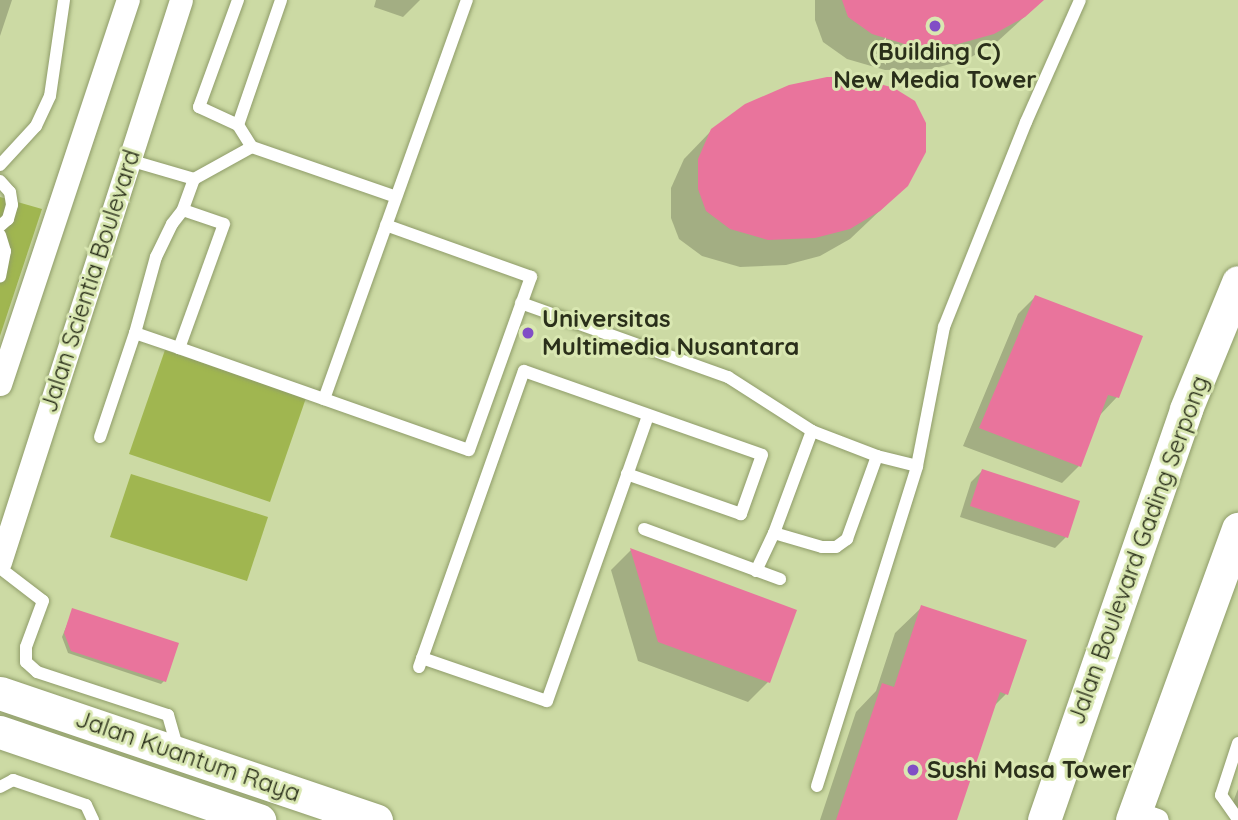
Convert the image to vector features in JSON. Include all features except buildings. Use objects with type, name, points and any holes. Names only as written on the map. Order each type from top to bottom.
[{"type":"main road","name":"Jalan Boulevard Gading Serpong","points":[[1044,820],[1186,409],[1238,282]]},
{"type":"main road","points":[[1186,409],[1207,397],[1238,315]]},
{"type":"main road","points":[[1141,817],[1238,529]]},
{"type":"main road","name":"Jalan Kuantum Raya","points":[[0,693],[376,820]]},
{"type":"main road","name":"Jalan Kuantum Raya","points":[[0,732],[259,820]]},
{"type":"street","points":[[0,384],[128,0]]},
{"type":"street","name":"Jalan Scientia Boulevard","points":[[0,562],[181,0]]},
{"type":"lane","points":[[0,165],[36,126],[50,96],[56,69],[58,26],[64,0]]},
{"type":"lane","points":[[238,0],[199,107],[237,125],[252,147],[396,197]]},
{"type":"lane","points":[[237,125],[281,0]]},
{"type":"lane","points":[[324,399],[467,0]]},
{"type":"lane","points":[[817,786],[917,466],[944,327],[1026,122],[1080,0]]},
{"type":"lane","points":[[100,437],[159,250],[172,224],[183,210],[194,179],[252,147]]},
{"type":"lane","points":[[129,160],[194,179]]},
{"type":"lane","points":[[0,181],[10,192],[12,205],[8,219],[0,226]]},
{"type":"lane","points":[[179,348],[223,224],[183,210]]},
{"type":"lane","points":[[135,333],[469,450],[531,276],[386,225]]},
{"type":"lane","points":[[0,234],[5,251],[0,277]]},
{"type":"lane","points":[[521,303],[728,377],[812,431],[877,456],[917,466]]},
{"type":"lane","points":[[627,474],[741,514],[762,455],[524,371],[421,662],[547,701],[627,474],[648,415]]},
{"type":"lane","points":[[479,422],[503,430]]},
{"type":"lane","points":[[757,571],[775,533],[812,431]]},
{"type":"lane","points":[[775,533],[822,547],[836,547],[847,539],[877,456]]},
{"type":"lane","points":[[644,529],[780,579]]},
{"type":"lane","points":[[0,568],[43,601],[26,647],[26,662],[37,672],[168,715],[178,753]]},
{"type":"lane","points":[[1238,743],[1221,795],[1238,819]]},
{"type":"lane","points":[[0,787],[13,780],[86,805],[93,820]]},
{"type":"green space","points":[[0,197],[42,209],[0,336]]},
{"type":"green space","points":[[165,350],[306,398],[270,502],[129,454]]},
{"type":"green space","points":[[131,474],[268,517],[247,581],[110,537]]},
{"type":"place","name":"(Building C) New Media Tower","points":[[935,26]]},
{"type":"place","name":"Universitas Multimedia Nusantara","points":[[528,333]]},
{"type":"place","name":"Sushi Masa Tower","points":[[913,770]]}]
